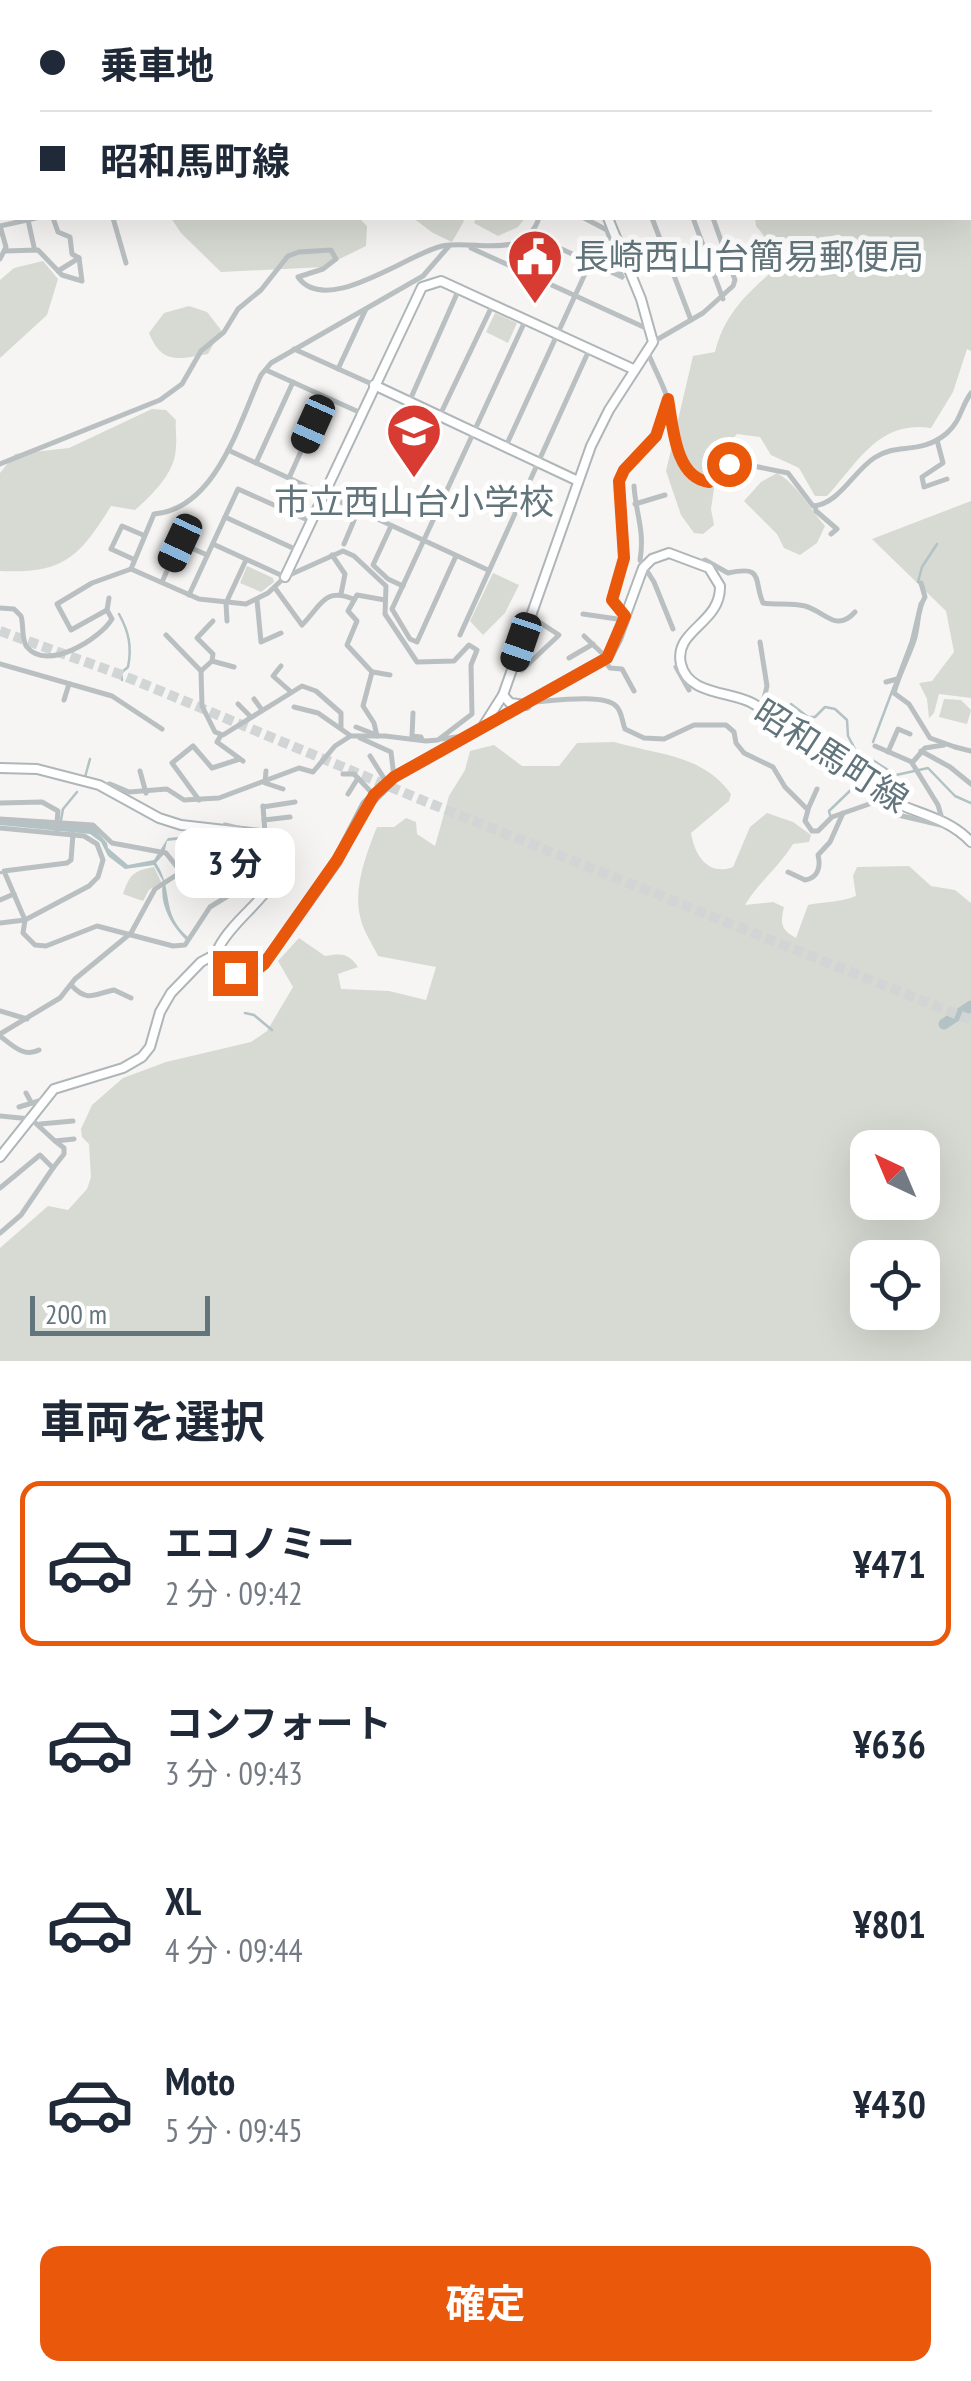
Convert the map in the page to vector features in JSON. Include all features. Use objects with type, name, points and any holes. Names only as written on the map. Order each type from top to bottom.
[{"type":"street","points":[[32,220],[34,247]]},
{"type":"street","points":[[55,220],[58,232],[70,237],[72,254],[79,258]]},
{"type":"street","points":[[115,220],[126,264]]},
{"type":"street","points":[[0,464],[160,400],[182,384],[201,351],[224,332],[238,309],[261,290],[288,256],[332,250],[336,259],[330,265],[298,277],[313,289],[334,290],[442,246],[514,243],[530,234],[538,220]]},
{"type":"street","points":[[542,240],[622,277],[607,230],[588,220]]},
{"type":"street","points":[[481,728],[502,695],[598,430],[652,336],[610,220]]},
{"type":"street","points":[[653,220],[691,320]]},
{"type":"street","points":[[694,220],[722,299]]},
{"type":"street","points":[[469,247],[652,336],[691,320],[722,299],[735,280],[714,220]]},
{"type":"street","points":[[0,226],[5,252]]},
{"type":"street","points":[[285,577],[417,292],[450,246]]},
{"type":"street","points":[[0,258],[5,252],[38,250],[58,271],[82,281],[79,258]]},
{"type":"street","points":[[58,271],[79,258]]},
{"type":"street","points":[[506,446],[590,263]]},
{"type":"street","points":[[131,569],[154,514],[183,506],[204,490],[266,370],[294,349],[425,280],[441,281],[634,369]]},
{"type":"street","points":[[410,400],[459,289]]},
{"type":"street","points":[[440,415],[493,304]]},
{"type":"street","points":[[338,369],[366,309]]},
{"type":"street","points":[[456,556],[417,642],[410,639],[392,609],[526,320]]},
{"type":"street","points":[[460,635],[590,348]]},
{"type":"street","points":[[294,349],[578,481]]},
{"type":"street","points":[[647,350],[668,399],[675,440],[685,466],[696,478],[702,482],[714,480],[734,462],[779,469],[795,479],[808,503],[816,506],[828,502],[878,456],[892,450],[923,448],[938,440],[957,423],[971,393]]},
{"type":"street","points":[[266,370],[361,413]]},
{"type":"street","points":[[256,463],[294,382]]},
{"type":"street","points":[[289,478],[326,398]]},
{"type":"street","points":[[624,618],[612,600],[624,558],[619,481],[624,470],[656,436],[668,399]]},
{"type":"street","points":[[938,440],[943,463],[921,482],[924,487],[947,479]]},
{"type":"street","points":[[226,450],[488,570]]},
{"type":"street","points":[[634,486],[645,540],[640,560],[654,582],[672,628]]},
{"type":"street","points":[[189,596],[238,489],[310,521]]},
{"type":"street","points":[[635,504],[664,494]]},
{"type":"street","points":[[816,506],[816,511],[838,529],[832,534]]},
{"type":"street","points":[[344,544],[358,511]]},
{"type":"street","points":[[225,518],[297,550]]},
{"type":"street","points":[[162,582],[190,519]]},
{"type":"street","points":[[133,559],[111,549],[122,526],[143,535]]},
{"type":"street","points":[[391,526],[373,565],[403,586]]},
{"type":"street","points":[[180,543],[207,556]]},
{"type":"street","points":[[213,544],[285,577]]},
{"type":"street","points":[[218,953],[229,969],[241,974],[254,972],[264,964],[337,860],[374,795],[390,780],[606,659],[644,568],[666,553],[698,562],[719,579],[720,598],[714,611],[684,640],[682,666],[676,667],[689,690]]},
{"type":"street","points":[[332,554],[345,574],[341,594]]},
{"type":"street","points":[[107,610],[71,630],[57,604],[92,583],[131,569],[189,596],[246,604],[258,600],[285,577],[332,554],[354,556],[386,586],[385,614],[417,662],[454,661],[468,644],[477,650],[471,664],[472,714],[438,740]]},
{"type":"street","points":[[228,621],[226,603],[246,560]]},
{"type":"street","points":[[698,562],[705,560],[728,573],[752,571],[762,604],[807,607],[838,623],[846,622],[855,612]]},
{"type":"street","points":[[921,583],[925,597],[918,608],[915,638],[891,681],[894,693],[908,704],[919,726],[933,740],[954,747]]},
{"type":"street","points":[[274,587],[302,625],[329,595],[341,594],[353,600]]},
{"type":"street","points":[[385,600],[357,594],[348,611],[357,621],[347,645],[372,672],[390,675]]},
{"type":"street","points":[[0,608],[14,609],[21,616],[29,649],[54,655],[72,651],[107,627],[112,619],[107,610],[109,598]]},
{"type":"street","points":[[258,600],[261,642],[281,633]]},
{"type":"street","points":[[583,614],[624,618]]},
{"type":"street","points":[[512,667],[522,670],[559,634],[530,616]]},
{"type":"street","points":[[213,621],[197,638],[234,667]]},
{"type":"street","points":[[166,635],[201,671]]},
{"type":"street","points":[[584,636],[610,668],[622,670],[634,690]]},
{"type":"street","points":[[760,642],[767,686],[761,710]]},
{"type":"street","points":[[570,658],[593,644]]},
{"type":"street","points":[[214,654],[201,671],[202,706],[212,729],[221,735]]},
{"type":"street","points":[[0,664],[112,696],[162,729]]},
{"type":"street","points":[[281,666],[273,676],[290,691]]},
{"type":"street","name":"昭和馬町線","points":[[682,666],[696,684],[751,702],[803,732],[874,792],[952,824],[971,842]]},
{"type":"street","points":[[372,672],[363,706],[374,723],[376,736]]},
{"type":"street","points":[[64,700],[69,684]]},
{"type":"street","points":[[199,800],[172,764],[193,746],[212,768],[242,760],[217,742],[221,735],[290,691],[302,686],[316,691],[341,712],[341,728]]},
{"type":"street","points":[[502,695],[510,703],[588,698],[609,701],[618,708],[625,729],[651,738],[669,738],[694,725],[724,724],[734,732],[736,744],[744,754],[774,767],[785,787],[808,810]]},
{"type":"street","points":[[254,699],[262,710]]},
{"type":"street","points":[[238,704],[251,717]]},
{"type":"street","points":[[294,707],[309,709],[391,752],[390,780]]},
{"type":"street","points":[[413,714],[412,736],[422,740]]},
{"type":"street","points":[[356,727],[376,736]]},
{"type":"street","points":[[888,752],[898,729],[910,734]]},
{"type":"street","points":[[104,786],[110,784],[129,792],[167,790],[184,800],[226,797],[303,767],[314,772],[335,746],[355,736],[422,740],[460,734],[466,737]]},
{"type":"street","points":[[921,751],[941,745],[971,751]]},
{"type":"street","points":[[874,746],[914,768],[938,805],[942,820]]},
{"type":"street","points":[[914,768],[921,751]]},
{"type":"street","points":[[921,751],[971,784]]},
{"type":"street","points":[[370,756],[390,780]]},
{"type":"street","points":[[146,793],[138,771],[147,765]]},
{"type":"street","points":[[0,768],[37,768],[104,786],[158,818],[223,832],[265,832],[279,844],[282,862],[276,878],[226,934],[218,953],[201,962],[171,993],[160,1012],[150,1046],[136,1062],[64,1084],[42,1100],[19,1107]]},
{"type":"street","points":[[264,783],[266,771]]},
{"type":"street","points":[[344,774],[358,778],[374,795]]},
{"type":"street","points":[[348,794],[358,778]]},
{"type":"street","points":[[264,783],[283,790]]},
{"type":"street","points":[[817,789],[805,821],[812,832],[842,813],[875,802],[898,815],[952,824]]},
{"type":"street","points":[[0,803],[42,802],[58,811],[56,833]]},
{"type":"street","points":[[265,832],[263,806],[295,802]]},
{"type":"street","points":[[788,872],[805,880],[816,874],[818,855],[830,842],[842,813]]},
{"type":"street","points":[[264,820],[290,817]]},
{"type":"street","points":[[0,819],[94,825],[112,843],[166,853],[180,872]]},
{"type":"street","points":[[226,826],[244,832]]},
{"type":"street","points":[[0,828],[88,837],[101,850],[102,866],[89,886],[25,920],[0,923]]},
{"type":"street","points":[[73,834],[67,863],[4,871],[25,920],[23,933],[38,946],[96,926],[173,946],[185,945],[210,906],[236,890],[260,885],[282,862]]},
{"type":"street","points":[[39,1050],[30,1054],[20,1051],[1,1033],[60,998],[131,933],[150,896],[180,872],[205,863],[244,870],[279,844]]},
{"type":"street","points":[[0,900],[14,894]]},
{"type":"street","points":[[71,984],[78,992],[94,997],[114,990],[131,998]]},
{"type":"street","points":[[0,1011],[27,1019]]},
{"type":"street","points":[[26,1093],[31,1102]]},
{"type":"street","points":[[0,1157],[35,1121],[42,1100]]},
{"type":"street","points":[[0,1116],[73,1121]]},
{"type":"street","points":[[0,1220],[3,1230],[21,1215],[64,1154],[64,1148],[35,1121]]},
{"type":"street","points":[[55,1141],[74,1139]]},
{"type":"street","points":[[0,1188],[40,1154],[53,1168]]},
{"type":"shaded area","points":[[172,220],[361,220],[367,226],[366,246],[323,267],[221,272]]},
{"type":"shaded area","points":[[416,220],[464,221],[452,242]]},
{"type":"shaded area","points":[[523,220],[518,227],[498,236],[474,223]]},
{"type":"shaded area","points":[[755,220],[971,220],[971,351],[967,349],[953,392],[931,428],[913,427],[883,437],[827,496],[815,496],[799,468],[771,455],[760,437],[737,434],[719,454],[711,509],[714,525],[703,534],[694,533],[681,515],[666,471],[693,356],[715,352],[737,306],[774,270],[769,242]]},
{"type":"shaded area","points":[[43,261],[58,279],[47,315],[0,358],[0,280],[14,268]]},
{"type":"shaded area","points":[[189,306],[207,312],[221,330],[208,354],[180,358],[165,355],[149,333],[164,313]]},
{"type":"shaded area","points":[[495,313],[517,323],[508,343],[486,332]]},
{"type":"shaded area","points":[[152,409],[166,410],[176,420],[175,456],[156,490],[135,510],[111,506],[89,539],[67,559],[39,569],[0,571],[0,473],[15,454],[69,448]]},
{"type":"shaded area","points":[[777,473],[797,490],[825,526],[817,543],[800,555],[784,548],[777,534],[744,501],[761,482]]},
{"type":"shaded area","points":[[971,501],[971,698],[939,694],[929,718],[927,699],[919,683],[932,681],[954,652],[946,611],[872,539]]},
{"type":"shaded area","points":[[247,566],[274,582],[261,592],[240,583]]},
{"type":"shaded area","points":[[493,573],[519,585],[505,613],[483,635],[470,621]]},
{"type":"shaded area","points":[[944,699],[961,700],[971,710],[967,724],[939,717]]},
{"type":"shaded area","points":[[614,742],[693,763],[707,771],[731,794],[729,801],[691,833],[700,857],[717,869],[733,867],[750,827],[767,813],[793,822],[811,835],[809,842],[793,844],[745,905],[773,902],[784,907],[783,926],[796,938],[808,905],[856,896],[853,876],[857,867],[909,866],[931,886],[955,890],[971,903],[971,1361],[0,1361],[0,1248],[48,1206],[68,1210],[87,1189],[91,1177],[89,1144],[81,1129],[92,1105],[123,1078],[166,1062],[251,1042],[267,1031],[293,987],[278,961],[299,938],[325,956],[344,955],[355,962],[358,967],[338,974],[341,989],[389,991],[426,1000],[436,967],[378,956],[361,920],[359,885],[377,827],[394,827],[406,818],[416,822],[417,834],[435,846],[449,796],[465,770],[470,751],[494,745],[522,766],[559,766],[577,743]]},
{"type":"shaded area","points":[[0,820],[93,827],[108,848],[128,865],[154,860],[168,838],[178,837],[197,858],[218,851],[274,845],[249,853],[222,851],[196,861],[177,840],[167,841],[164,854],[156,863],[165,882],[170,910],[188,937],[186,940],[167,913],[163,881],[154,865],[125,869],[90,834],[0,825]]},
{"type":"shaded area","points":[[154,867],[161,882],[149,890],[143,901],[123,894],[133,874]]},
{"type":"waterway","points":[[918,582],[922,567],[937,544]]},
{"type":"waterway","points":[[873,742],[911,641],[920,603]]},
{"type":"waterway","points":[[119,614],[130,646],[122,680]]},
{"type":"waterway","points":[[791,704],[808,717],[815,717],[825,707],[835,709],[847,720],[848,736],[855,749],[896,775],[928,768],[955,796],[971,803]]},
{"type":"waterway","points":[[85,777],[90,759]]},
{"type":"waterway","points":[[858,774],[876,762]]},
{"type":"waterway","points":[[830,815],[829,811],[857,784]]},
{"type":"waterway","points":[[61,820],[63,809],[77,792]]},
{"type":"waterway","points":[[944,1024],[971,1006]]},
{"type":"waterway","points":[[245,1013],[254,1015],[272,1030]]},
{"type":"tunnel","points":[[0,631],[122,675],[429,803],[971,1020]]},
{"type":"place","name":"長崎西山台簡易郵便局","points":[[535,306]]},
{"type":"place","name":"市立西山台小学校","points":[[414,480]]},
{"type":"route","points":[[235,973],[254,972],[264,964],[337,860],[366,805],[386,783],[533,702],[610,654],[625,616],[612,600],[624,558],[619,481],[624,470],[656,436],[668,399],[675,440],[690,472],[702,482],[709,482],[729,464]]}]
